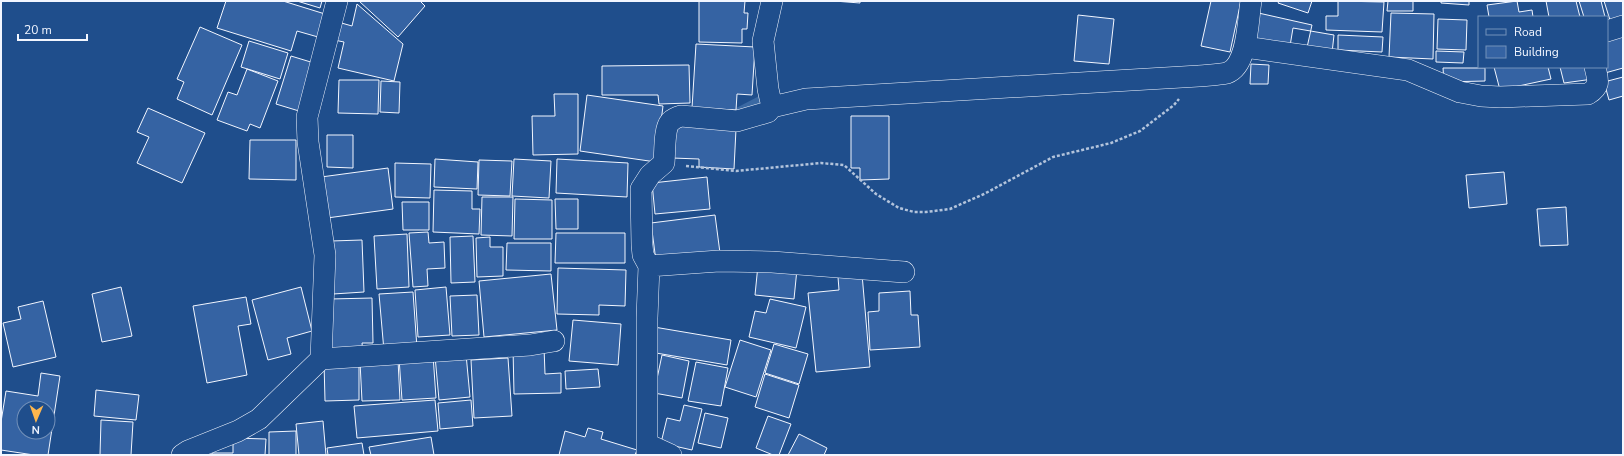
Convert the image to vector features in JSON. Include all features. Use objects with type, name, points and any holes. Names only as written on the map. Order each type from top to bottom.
[{"type":"street","points":[[321,359],[326,254],[308,142],[307,117],[337,1]]},
{"type":"street","points":[[671,455],[647,450],[647,326],[649,266],[643,255],[641,189],[650,175],[664,163],[666,128],[674,119],[681,116],[737,121],[768,112],[770,100],[763,40],[772,1]]},
{"type":"street","points":[[770,100],[1199,76],[1227,73],[1234,69],[1245,47],[1251,1]]},
{"type":"street","points":[[1608,31],[1623,26]]},
{"type":"street","points":[[1245,47],[1408,70],[1460,92],[1500,98],[1588,94],[1597,86],[1598,82],[1595,68]]},
{"type":"street","points":[[649,266],[719,261],[772,262],[904,272]]},
{"type":"street","points":[[182,455],[259,419],[321,359],[530,345],[554,341]]},
{"type":"path","points":[[664,163],[736,171],[821,163],[844,165],[876,194],[899,208],[914,212],[942,210],[984,194],[1053,157],[1112,143],[1140,131],[1174,105],[1199,76]]},
{"type":"building","points":[[226,1],[283,1],[325,14],[318,37],[297,31],[291,51],[217,28]]},
{"type":"building","points":[[297,1],[322,1],[320,8]]},
{"type":"building","points":[[359,1],[420,1],[425,6],[398,37]]},
{"type":"building","points":[[699,1],[745,1],[744,13],[748,13],[747,29],[742,29],[742,43],[699,42]]},
{"type":"building","points":[[834,1],[860,1],[860,3]]},
{"type":"building","points":[[1211,1],[1241,1],[1230,52],[1201,46]]},
{"type":"building","points":[[1279,1],[1312,1],[1308,13],[1278,3]]},
{"type":"building","points":[[1338,1],[1384,2],[1382,32],[1326,30],[1326,16],[1338,16]]},
{"type":"building","points":[[1388,1],[1413,1],[1413,11],[1387,11]]},
{"type":"building","points":[[1441,1],[1469,1],[1469,5],[1441,3]]},
{"type":"building","points":[[1517,1],[1519,12],[1532,10],[1533,16],[1489,16],[1487,5]]},
{"type":"building","points":[[1546,1],[1576,1],[1580,16],[1549,16]]},
{"type":"building","points":[[1579,1],[1601,1],[1605,16],[1584,16]]},
{"type":"building","points":[[1604,1],[1623,1],[1623,16],[1610,20]]},
{"type":"building","points":[[357,4],[403,44],[394,81],[338,68],[344,42],[334,40],[338,22],[352,26]]},
{"type":"building","points":[[1254,12],[1312,25],[1306,52],[1247,39]]},
{"type":"building","points":[[1391,13],[1434,14],[1433,59],[1389,57]]},
{"type":"building","points":[[1078,15],[1114,19],[1109,64],[1074,61]]},
{"type":"building","points":[[1438,19],[1467,20],[1466,50],[1437,49]]},
{"type":"building","points":[[200,27],[242,45],[212,115],[177,99],[184,82],[177,79]]},
{"type":"building","points":[[1293,28],[1334,35],[1332,53],[1290,46]]},
{"type":"building","points":[[1338,35],[1383,37],[1382,52],[1338,50]]},
{"type":"building","points":[[1623,36],[1623,68],[1605,73],[1603,68],[1608,68],[1608,40]]},
{"type":"building","points":[[249,41],[288,53],[280,79],[241,67]]},
{"type":"building","points":[[696,44],[755,47],[752,95],[737,94],[736,110],[692,108]]},
{"type":"building","points":[[1436,51],[1464,52],[1463,63],[1436,62]]},
{"type":"building","points":[[291,56],[314,63],[299,111],[276,104]]},
{"type":"building","points":[[1251,64],[1269,65],[1268,84],[1250,84]]},
{"type":"building","points":[[689,65],[690,103],[659,104],[658,95],[602,95],[602,66]]},
{"type":"building","points":[[1443,68],[1485,68],[1485,81],[1444,82]]},
{"type":"building","points":[[1494,68],[1548,68],[1551,79],[1500,90]]},
{"type":"building","points":[[1560,68],[1590,68],[1593,79],[1564,83]]},
{"type":"building","points":[[247,69],[278,81],[260,128],[250,124],[247,131],[217,120],[228,92],[237,95]]},
{"type":"building","points":[[1623,77],[1623,96],[1609,100],[1604,82]]},
{"type":"building","points":[[339,80],[379,80],[378,114],[338,113]]},
{"type":"building","points":[[381,81],[400,82],[399,113],[380,112]]},
{"type":"building","points":[[554,94],[578,94],[578,154],[533,155],[532,116],[555,116]]},
{"type":"building","points":[[587,95],[663,106],[656,162],[580,151]]},
{"type":"building","points":[[148,108],[205,133],[182,183],[137,163],[149,137],[137,132]]},
{"type":"building","points":[[851,116],[889,116],[889,179],[860,180],[860,168],[851,168]]},
{"type":"building","points":[[674,125],[736,129],[734,169],[699,167],[699,159],[672,158]]},
{"type":"building","points":[[327,135],[353,135],[353,168],[327,167]]},
{"type":"building","points":[[250,140],[296,140],[296,180],[249,179]]},
{"type":"building","points":[[435,159],[478,162],[477,189],[434,187]]},
{"type":"building","points":[[514,159],[551,161],[549,198],[512,196]]},
{"type":"building","points":[[557,159],[628,163],[627,197],[556,193]]},
{"type":"building","points":[[479,160],[512,161],[510,196],[478,195]]},
{"type":"building","points":[[395,163],[431,164],[430,198],[395,197]]},
{"type":"building","points":[[388,168],[393,209],[327,218],[321,177]]},
{"type":"building","points":[[1504,172],[1507,204],[1469,208],[1466,175]]},
{"type":"building","points":[[707,177],[710,209],[655,214],[652,183]]},
{"type":"building","points":[[434,190],[472,191],[472,209],[480,209],[479,234],[433,232]]},
{"type":"building","points":[[482,197],[513,197],[512,236],[481,235]]},
{"type":"building","points":[[515,199],[552,200],[552,239],[514,239]]},
{"type":"building","points":[[555,199],[578,199],[578,229],[556,229]]},
{"type":"building","points":[[402,202],[429,202],[429,230],[403,230]]},
{"type":"building","points":[[1566,207],[1568,245],[1540,246],[1537,209]]},
{"type":"building","points":[[715,215],[720,253],[656,261],[651,223]]},
{"type":"building","points":[[428,232],[429,243],[444,242],[445,268],[427,269],[428,286],[413,287],[409,233]]},
{"type":"building","points":[[556,233],[625,233],[625,263],[555,263]]},
{"type":"building","points":[[407,234],[409,287],[377,289],[374,236]]},
{"type":"building","points":[[473,236],[475,282],[451,283],[450,237]]},
{"type":"building","points":[[490,237],[490,247],[503,247],[503,276],[477,277],[476,238]]},
{"type":"building","points":[[362,240],[364,292],[333,294],[331,241]]},
{"type":"building","points":[[507,243],[551,243],[551,271],[506,270]]},
{"type":"building","points":[[758,265],[797,269],[794,299],[755,295]]},
{"type":"building","points":[[558,268],[626,270],[625,306],[599,305],[599,315],[557,314]]},
{"type":"building","points":[[551,274],[557,330],[484,337],[479,281]]},
{"type":"building","points":[[862,274],[870,367],[816,372],[808,293],[839,290],[838,277]]},
{"type":"building","points":[[121,287],[132,336],[102,342],[92,294]]},
{"type":"building","points":[[301,287],[312,331],[287,338],[291,354],[268,360],[252,300]]},
{"type":"building","points":[[446,287],[450,335],[418,337],[415,290]]},
{"type":"building","points":[[910,291],[911,315],[918,315],[920,347],[870,350],[868,312],[879,311],[879,293]]},
{"type":"building","points":[[413,292],[417,348],[384,351],[379,294]]},
{"type":"building","points":[[477,295],[479,335],[452,336],[450,296]]},
{"type":"building","points":[[246,297],[251,324],[238,326],[247,375],[207,383],[193,306]]},
{"type":"building","points":[[372,298],[373,343],[362,343],[363,353],[331,353],[330,299]]},
{"type":"building","points":[[770,299],[806,307],[796,348],[749,337],[755,311],[766,313]]},
{"type":"building","points":[[43,301],[56,357],[13,367],[3,323],[21,319],[18,307]]},
{"type":"building","points":[[573,320],[621,324],[618,365],[569,361]]},
{"type":"building","points":[[654,327],[731,340],[727,365],[650,352]]},
{"type":"building","points":[[740,340],[771,350],[756,397],[725,387]]},
{"type":"building","points":[[774,344],[808,354],[799,384],[765,373]]},
{"type":"building","points":[[544,347],[545,374],[561,373],[561,393],[514,394],[513,348]]},
{"type":"building","points":[[466,354],[470,397],[439,400],[435,356]]},
{"type":"building","points":[[433,355],[436,398],[402,400],[399,358]]},
{"type":"building","points":[[662,355],[689,361],[682,398],[654,393]]},
{"type":"building","points":[[508,358],[512,416],[474,418],[471,360]]},
{"type":"building","points":[[398,360],[400,400],[362,401],[360,362]]},
{"type":"building","points":[[359,361],[359,400],[325,401],[324,362]]},
{"type":"building","points":[[696,362],[728,368],[721,406],[688,401]]},
{"type":"building","points":[[598,369],[600,387],[566,389],[565,371]]},
{"type":"building","points":[[41,373],[60,376],[56,402],[56,400],[16,400],[16,440],[50,440],[48,455],[34,455],[1,450],[1,422],[6,391],[38,396]]},
{"type":"building","points":[[765,374],[799,385],[789,418],[755,407]]},
{"type":"building","points":[[96,390],[139,395],[136,420],[94,416]]},
{"type":"building","points":[[435,400],[438,431],[357,438],[354,406]]},
{"type":"building","points":[[471,400],[473,426],[440,429],[438,403]]},
{"type":"building","points":[[684,405],[702,409],[692,450],[661,443],[667,418],[680,421]]},
{"type":"building","points":[[705,413],[728,418],[721,448],[698,443]]},
{"type":"building","points":[[768,416],[791,424],[779,455],[773,455],[756,448]]},
{"type":"building","points":[[101,420],[133,422],[131,455],[100,455]]},
{"type":"building","points":[[323,421],[326,455],[299,455],[296,424]]},
{"type":"building","points":[[588,428],[603,432],[601,439],[637,450],[635,455],[559,455],[565,431],[585,437]]},
{"type":"building","points":[[296,431],[296,455],[269,455],[269,432]]},
{"type":"building","points":[[799,434],[827,448],[824,455],[788,455]]},
{"type":"building","points":[[431,437],[434,455],[371,455],[369,447]]},
{"type":"building","points":[[233,438],[266,439],[265,455],[212,455],[212,453],[233,453]]},
{"type":"building","points":[[362,443],[364,455],[328,455],[327,448]]},
{"type":"waterway","points":[[734,113],[767,96]]}]
